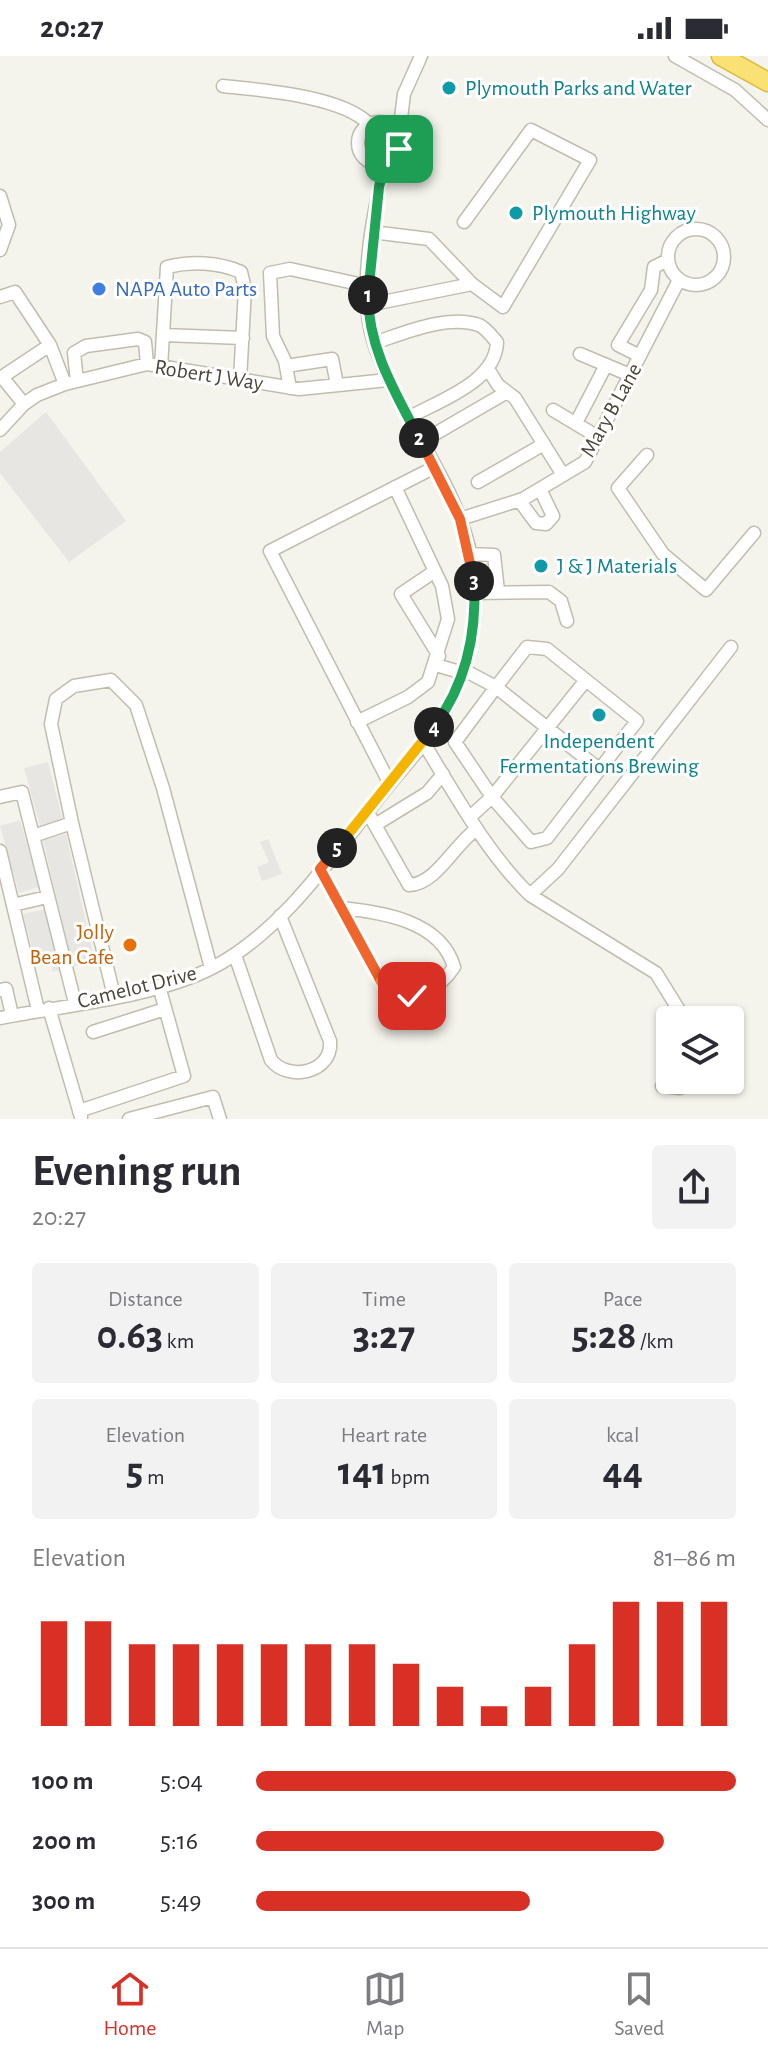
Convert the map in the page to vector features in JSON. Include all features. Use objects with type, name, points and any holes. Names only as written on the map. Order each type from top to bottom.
[{"type":"highway","points":[[721,56],[768,82]]},
{"type":"street","name":"Camelot Drive","points":[[6,1016],[159,986],[211,968],[235,955],[280,916],[320,869],[423,742],[452,700],[464,672],[475,593],[470,554],[460,519],[388,380],[374,343],[368,305],[372,232],[385,163],[399,149],[404,94],[421,56]]},
{"type":"street","points":[[675,56],[735,90],[768,120]]},
{"type":"street","points":[[223,86],[318,101],[361,116],[369,124],[389,124],[399,134]]},
{"type":"street","points":[[369,124],[359,134],[360,154],[371,162],[385,163]]},
{"type":"street","points":[[372,232],[429,239],[472,284],[503,307],[590,160],[531,130],[464,222]]},
{"type":"street","points":[[0,196],[9,225],[0,250]]},
{"type":"street","points":[[701,230],[717,239],[724,256],[713,279],[696,285],[679,280],[668,260],[670,246],[683,232],[701,230]]},
{"type":"street","points":[[640,356],[618,345],[651,290],[654,267],[668,260]]},
{"type":"street","points":[[154,366],[163,335],[167,267],[185,263],[227,266],[241,272],[245,289],[240,380]]},
{"type":"street","points":[[290,388],[286,366],[273,336],[270,273],[290,269],[368,286]]},
{"type":"street","name":"Mary B Lane","points":[[460,519],[519,500],[585,462],[679,280]]},
{"type":"street","points":[[368,305],[472,284]]},
{"type":"street","points":[[0,297],[15,292],[71,382]]},
{"type":"street","points":[[374,343],[414,329],[455,323],[481,325],[497,342],[497,359],[488,369],[408,418]]},
{"type":"street","points":[[163,335],[243,338]]},
{"type":"street","points":[[71,382],[74,353],[86,346],[138,339],[145,342],[154,366]]},
{"type":"street","points":[[24,404],[1,377],[50,345]]},
{"type":"street","points":[[580,354],[630,375]]},
{"type":"street","points":[[286,366],[332,359],[337,385]]},
{"type":"street","name":"Robert J Way","points":[[0,430],[24,404],[71,382],[154,366],[290,388],[388,380]]},
{"type":"street","points":[[577,421],[605,367]]},
{"type":"street","points":[[488,369],[515,398],[563,475]]},
{"type":"street","points":[[421,442],[507,392]]},
{"type":"street","points":[[553,410],[577,421],[598,437]]},
{"type":"street","points":[[478,482],[544,444]]},
{"type":"street","points":[[647,455],[618,488],[663,554],[706,590],[754,533]]},
{"type":"street","points":[[390,784],[270,551],[435,467]]},
{"type":"street","points":[[357,722],[428,682],[448,619],[442,586],[395,487]]},
{"type":"street","points":[[519,500],[536,523],[546,524],[553,516],[540,489]]},
{"type":"street","points":[[470,554],[494,555],[498,591]]},
{"type":"street","points":[[435,571],[401,594],[437,660],[496,687],[599,769]]},
{"type":"street","points":[[475,593],[549,592],[561,601],[567,621]]},
{"type":"street","points":[[527,647],[547,649],[637,721],[547,838],[531,842],[492,797],[455,742],[496,687],[527,647]]},
{"type":"street","points":[[530,895],[558,869],[731,647]]},
{"type":"street","points":[[114,996],[51,724],[56,699],[74,686],[111,680],[136,705],[163,788],[211,968]]},
{"type":"street","points":[[470,817],[492,797],[586,680]]},
{"type":"street","points":[[423,742],[477,829],[513,879],[530,895],[656,973],[676,1006]]},
{"type":"street","points":[[375,825],[427,793],[443,774]]},
{"type":"street","points":[[427,793],[442,793],[451,788]]},
{"type":"street","points":[[0,797],[22,792],[75,1003]]},
{"type":"street","points":[[367,811],[409,885],[427,879],[466,835],[477,829]]},
{"type":"street","points":[[33,836],[72,823]]},
{"type":"street","points":[[0,851],[43,1009],[80,1115],[184,1076],[159,986]]},
{"type":"street","points":[[320,869],[341,908],[388,993],[412,996],[427,991],[445,981],[454,967],[450,952],[413,922],[341,908]]},
{"type":"street","points":[[13,905],[47,897]]},
{"type":"street","points":[[235,955],[271,1060],[277,1068],[290,1073],[320,1065],[330,1054],[330,1041],[280,916]]},
{"type":"street","points":[[0,990],[6,989],[6,1016]]},
{"type":"street","points":[[93,1032],[165,1009]]},
{"type":"street","points":[[129,1119],[213,1097],[220,1119]]},
{"type":"shaded area","points":[[46,412],[126,521],[69,562],[0,473],[0,452]]},
{"type":"shaded area","points":[[48,762],[63,820],[40,826],[24,768]]},
{"type":"shaded area","points":[[20,820],[39,887],[19,893],[0,826]]},
{"type":"shaded area","points":[[66,834],[95,962],[73,967],[43,840]]},
{"type":"shaded area","points":[[268,839],[282,874],[262,881],[257,867],[269,862],[260,842]]},
{"type":"shaded area","points":[[45,909],[60,970],[53,972],[49,957],[35,961],[23,914]]},
{"type":"place","name":"Plymouth Parks and Water","points":[[449,88]]},
{"type":"place","name":"Plymouth Highway","points":[[516,213]]},
{"type":"place","name":"NAPA Auto Parts","points":[[99,289]]},
{"type":"place","name":"J & J Materials","points":[[541,566]]},
{"type":"place","name":"Independent Fermentations Brewing","points":[[599,715]]},
{"type":"place","name":"Jolly Bean Cafe","points":[[130,945]]},
{"type":"route","points":[[399,149],[385,163],[376,203],[370,249],[369,320],[388,380],[452,499],[463,528],[474,576],[472,633],[467,659],[452,700],[423,742],[320,869],[388,993],[412,996]]}]
